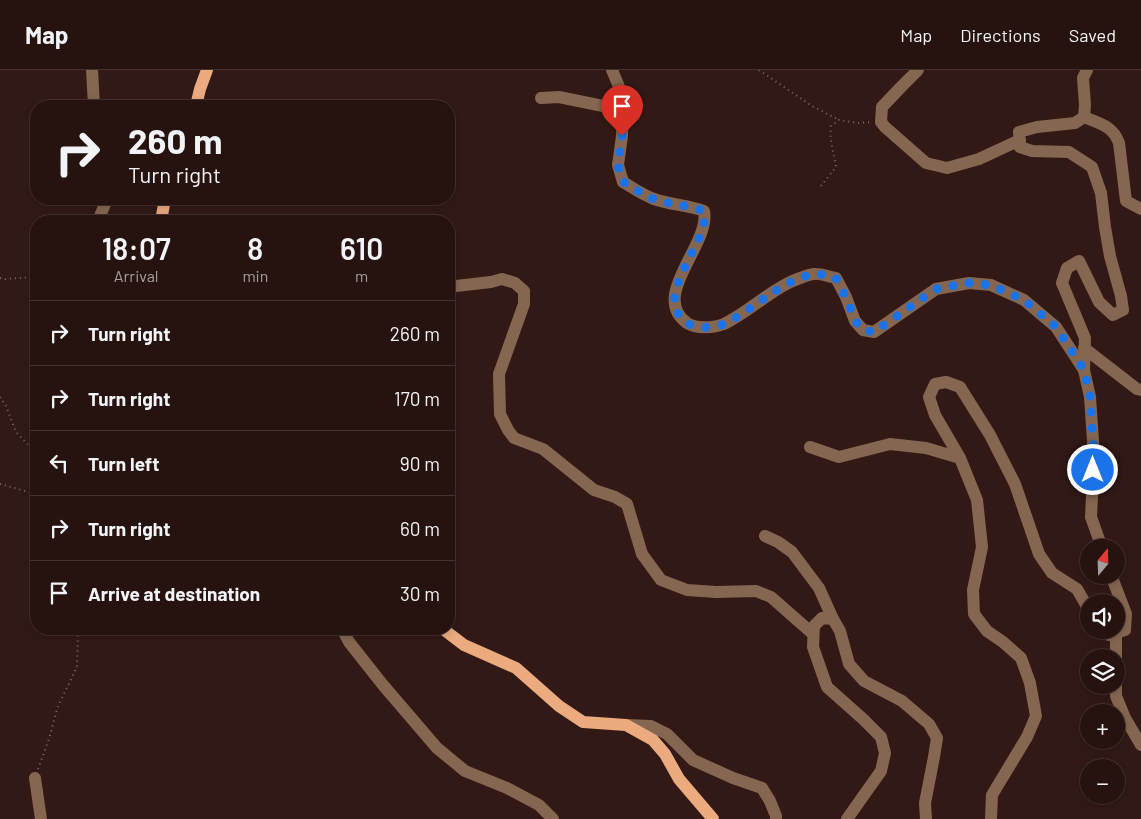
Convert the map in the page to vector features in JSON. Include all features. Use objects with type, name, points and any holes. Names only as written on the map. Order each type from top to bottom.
[{"type":"main road","points":[[197,100],[207,70]]},
{"type":"main road","points":[[452,635],[464,645],[516,668],[559,706],[583,722],[626,725],[653,740],[665,754],[679,779],[713,819]]},
{"type":"street","points":[[92,70],[94,100]]},
{"type":"street","points":[[612,70],[620,89],[623,105],[622,136],[618,166],[623,182],[653,199],[691,206],[704,211],[705,217],[700,235],[676,285],[675,304],[679,316],[688,324],[700,328],[722,325],[792,281],[815,274],[836,278],[855,321],[863,330],[874,332],[936,289],[968,283],[991,285],[1024,300],[1056,327],[1084,370]]},
{"type":"street","points":[[918,70],[882,108],[881,122],[926,163],[947,168],[979,159],[1020,140]]},
{"type":"street","points":[[1084,117],[1083,78],[1087,70]]},
{"type":"street","points":[[541,98],[560,98],[603,106],[611,103],[620,89]]},
{"type":"street","points":[[1084,117],[1075,123],[1037,127],[1019,132],[1020,147],[1032,151],[1069,152],[1092,168],[1101,193],[1104,227],[1110,256],[1122,296],[1123,310],[1113,315],[1100,302],[1079,261],[1067,268],[1062,283],[1085,338],[1084,370],[1090,397],[1094,455],[1091,517],[1099,539]]},
{"type":"street","points":[[1084,117],[1106,126],[1116,136],[1119,142],[1126,201],[1141,209]]},
{"type":"street","points":[[455,286],[502,279],[515,283],[524,291],[524,304],[499,374],[500,414],[514,438],[543,449],[594,490],[615,497],[627,504],[642,554],[661,580],[687,590],[716,592],[756,591],[771,597],[813,634]]},
{"type":"street","points":[[1084,348],[1137,389],[1141,390]]},
{"type":"street","points":[[991,819],[992,795],[1027,737],[1036,716],[1030,683],[1021,658],[987,631],[974,614],[974,590],[982,547],[977,500],[960,458],[935,415],[929,397],[935,384],[946,382],[960,387],[990,435],[1015,484],[1038,554],[1052,573],[1077,589],[1080,594]]},
{"type":"street","points":[[810,447],[839,457],[890,444],[926,448],[960,458]]},
{"type":"street","points":[[765,536],[792,552],[819,588],[840,632],[849,664],[864,681],[902,701],[929,724],[937,738],[925,803],[926,819]]},
{"type":"street","points":[[834,619],[822,618],[814,626],[813,634],[813,647],[827,687],[881,737],[885,753],[881,771],[847,819]]},
{"type":"street","points":[[345,635],[378,678],[437,748],[465,771],[507,788],[539,805],[553,819]]},
{"type":"street","points":[[1116,694],[1125,718],[1141,745]]},
{"type":"street","points":[[626,725],[651,726],[667,734],[693,760],[733,778],[762,788],[770,801],[776,819]]},
{"type":"street","points":[[35,778],[41,819]]},
{"type":"path","points":[[759,70],[812,106],[839,120],[858,123],[881,122]]},
{"type":"path","points":[[821,186],[836,167],[830,136],[831,126],[839,120]]},
{"type":"path","points":[[0,278],[30,277]]},
{"type":"path","points":[[0,397],[6,406],[16,432],[30,447]]},
{"type":"path","points":[[0,484],[30,492]]},
{"type":"path","points":[[35,778],[49,740],[58,706],[77,667],[78,635]]},
{"type":"route","points":[[622,136],[618,166],[623,182],[653,199],[691,206],[704,211],[705,217],[700,235],[676,285],[675,304],[679,316],[688,324],[700,328],[722,325],[792,281],[815,274],[836,278],[855,321],[863,330],[874,332],[936,289],[968,283],[991,285],[1024,300],[1056,327],[1084,370],[1090,397],[1094,455],[1093,470]]}]
